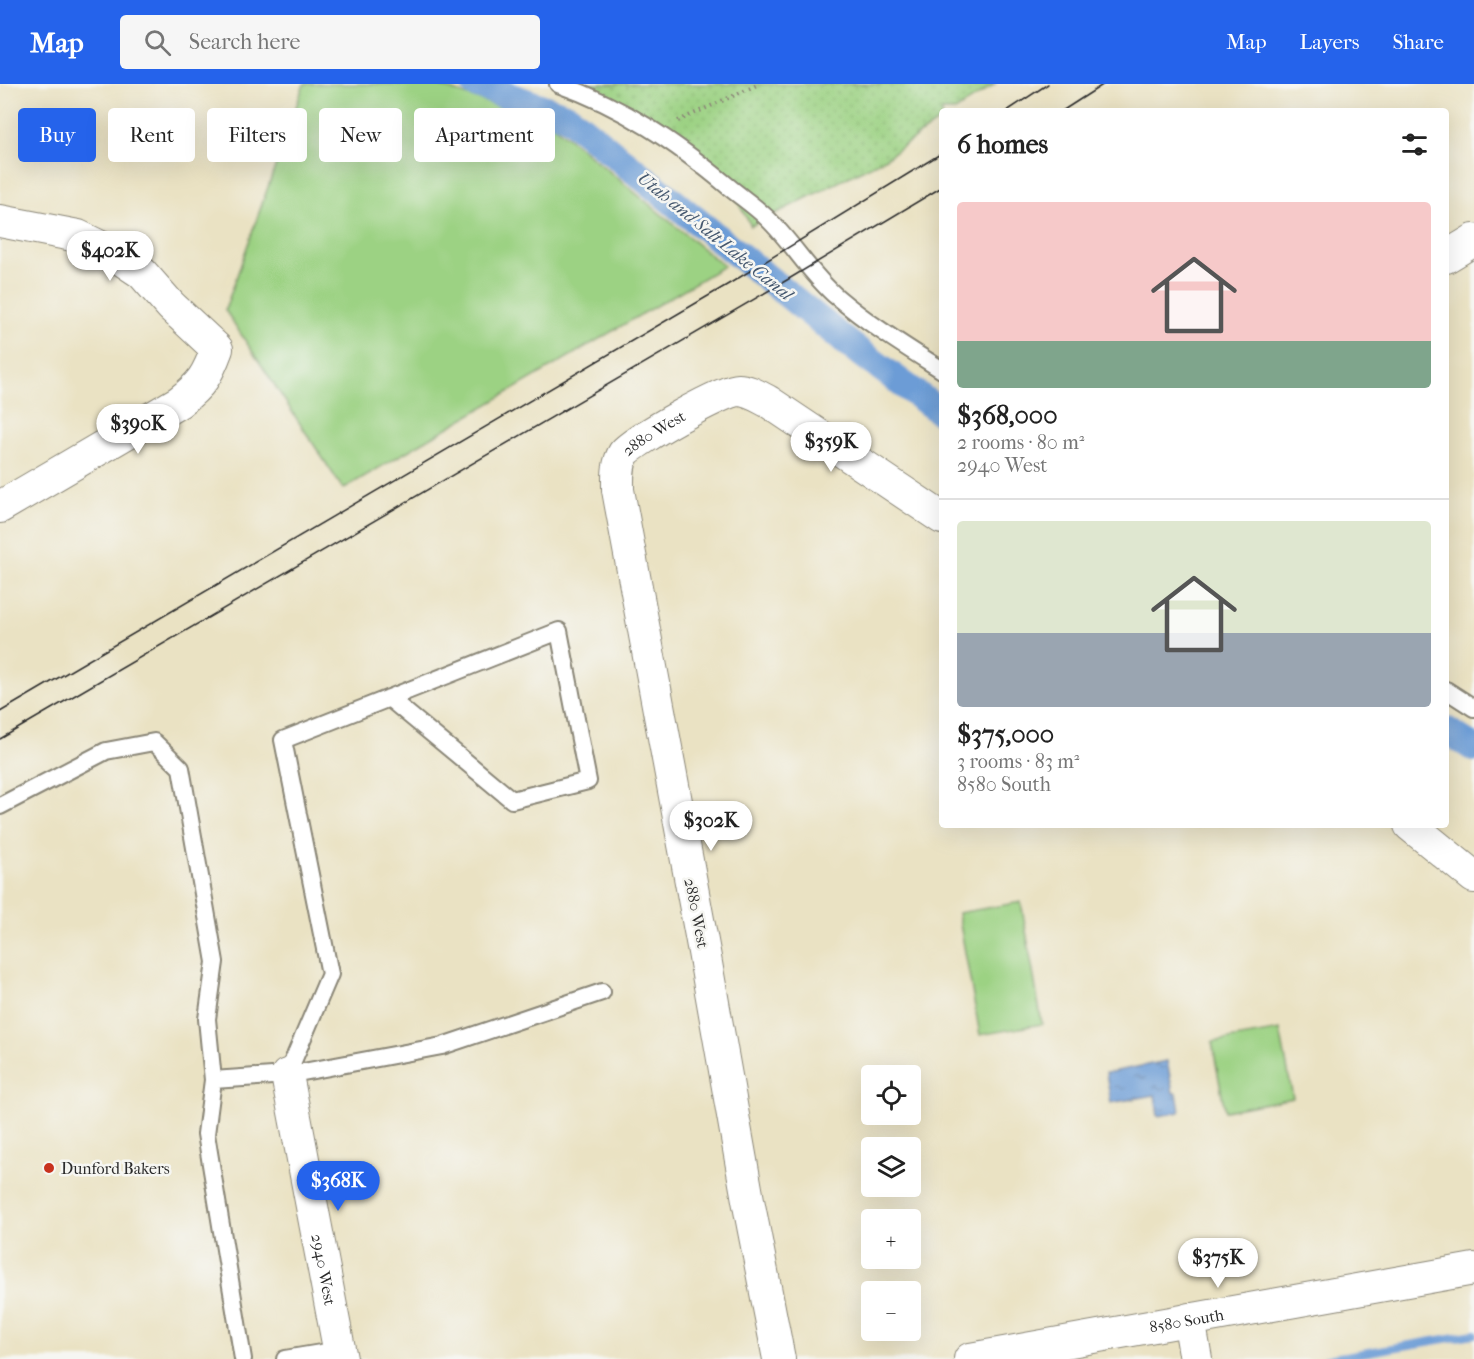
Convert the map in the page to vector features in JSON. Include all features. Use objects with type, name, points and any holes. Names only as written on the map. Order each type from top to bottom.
[{"type":"street","points":[[0,221],[78,236],[109,251],[142,273],[171,306],[217,349],[208,372],[198,387],[179,402],[0,507]]},
{"type":"street","points":[[1449,254],[1474,240]]},
{"type":"street","name":"2880 West","points":[[780,1359],[771,1324],[618,490],[618,470],[625,453],[640,440],[719,395],[737,390],[751,393],[769,402],[939,516]]},
{"type":"street","points":[[1414,828],[1474,877]]},
{"type":"street","name":"2940 West","points":[[287,1075],[340,1354]]},
{"type":"street","name":"8580 South","points":[[970,1359],[1474,1269]]},
{"type":"street","points":[[1189,1320],[1196,1359]]},
{"type":"lane","points":[[558,84],[592,96],[657,132],[695,159],[768,219],[836,296],[871,324],[939,368]]},
{"type":"lane","points":[[287,1075],[330,974],[283,740],[389,698],[559,631],[588,781],[513,800],[389,698]]},
{"type":"lane","points":[[1449,692],[1474,708]]},
{"type":"lane","points":[[0,806],[106,751],[154,742],[181,768],[215,962],[207,1019],[213,1080],[206,1134],[243,1359]]},
{"type":"lane","points":[[213,1080],[287,1075],[442,1047],[602,992]]},
{"type":"lane","points":[[285,1359],[340,1354]]},
{"type":"path","points":[[657,132],[759,84]]},
{"type":"green space","points":[[304,84],[434,84],[503,108],[414,108],[414,162],[555,162],[555,127],[724,266],[343,489],[225,310],[277,162],[307,162],[307,108],[296,108]]},
{"type":"green space","points":[[584,84],[995,84],[959,108],[939,108],[939,121],[884,159],[751,226],[726,181],[657,132],[634,109]]},
{"type":"green space","points":[[1021,902],[1042,1024],[980,1035],[958,913]]},
{"type":"green space","points":[[1280,1030],[1293,1098],[1225,1111],[1212,1042]]},
{"type":"water","points":[[1167,1061],[1173,1093],[1177,1093],[1180,1112],[1158,1116],[1155,1095],[1111,1103],[1106,1073]]},
{"type":"waterway","name":"Utah and Salt Lake Canal","points":[[475,84],[568,117],[849,344],[939,411]]},
{"type":"waterway","name":"Utah and Salt Lake Canal","points":[[1449,732],[1474,748]]},
{"type":"waterway","points":[[1327,1359],[1474,1334]]},
{"type":"tram line","points":[[1012,108],[1048,84]]},
{"type":"tram line","points":[[1067,108],[1104,84]]},
{"type":"tram line","points":[[0,712],[732,282],[939,155]]},
{"type":"tram line","points":[[0,739],[787,280],[939,189]]},
{"type":"place","name":"Dunford Bakers","points":[[49,1168]]}]
